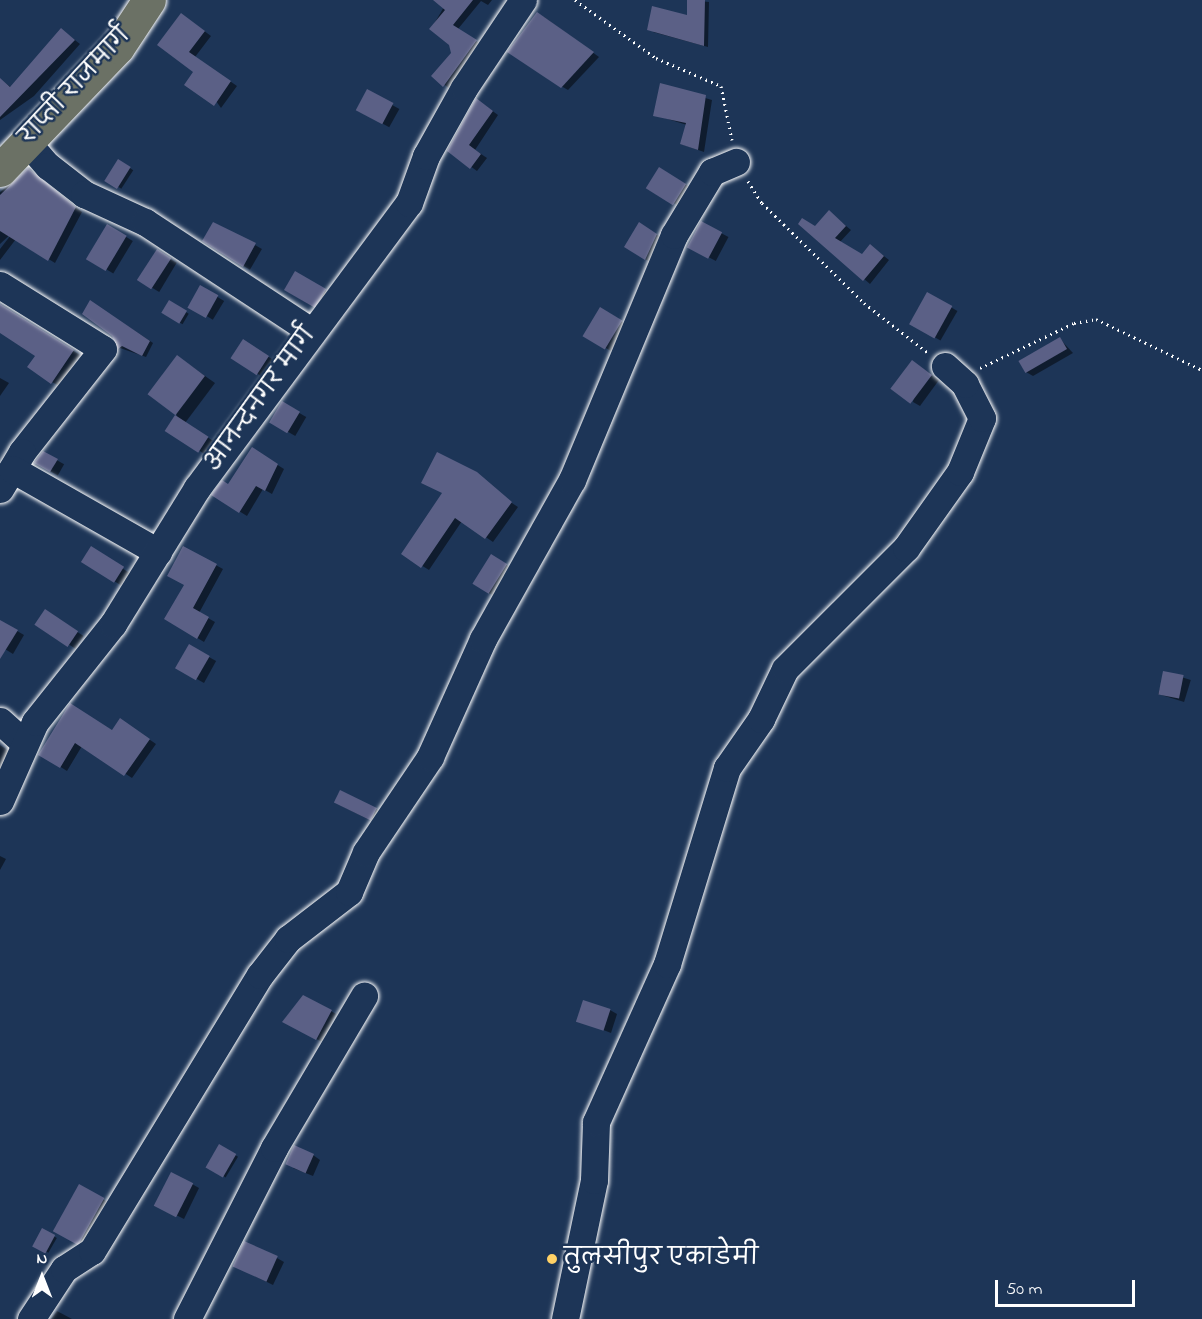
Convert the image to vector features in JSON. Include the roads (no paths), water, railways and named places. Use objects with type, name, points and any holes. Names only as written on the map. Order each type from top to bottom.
[{"type":"main road","name":"राप्ती राजमार्ग","points":[[0,171],[25,140],[118,47],[148,0]]},
{"type":"street","name":"आनन्दनगर मार्ग","points":[[0,801],[23,742],[113,624],[158,552],[311,331],[409,203],[426,156],[459,98],[523,0]]},
{"type":"street","points":[[25,140],[48,166],[84,194],[145,222],[311,331]]},
{"type":"street","points":[[31,1319],[64,1269],[92,1251],[260,975],[288,939],[349,892],[366,852],[430,757],[483,639],[572,480],[674,235],[712,172],[736,162]]},
{"type":"street","points":[[0,285],[103,349],[6,479],[158,552]]},
{"type":"street","points":[[565,1319],[594,1180],[596,1122],[667,964],[727,768],[761,719],[785,669],[906,548],[964,461],[982,418],[965,384],[945,366]]},
{"type":"street","points":[[0,722],[23,742]]},
{"type":"street","points":[[188,1319],[274,1148],[364,996]]},
{"type":"place","name":"तुलसीपुर एकाडेमी","points":[[552,1259]]}]
